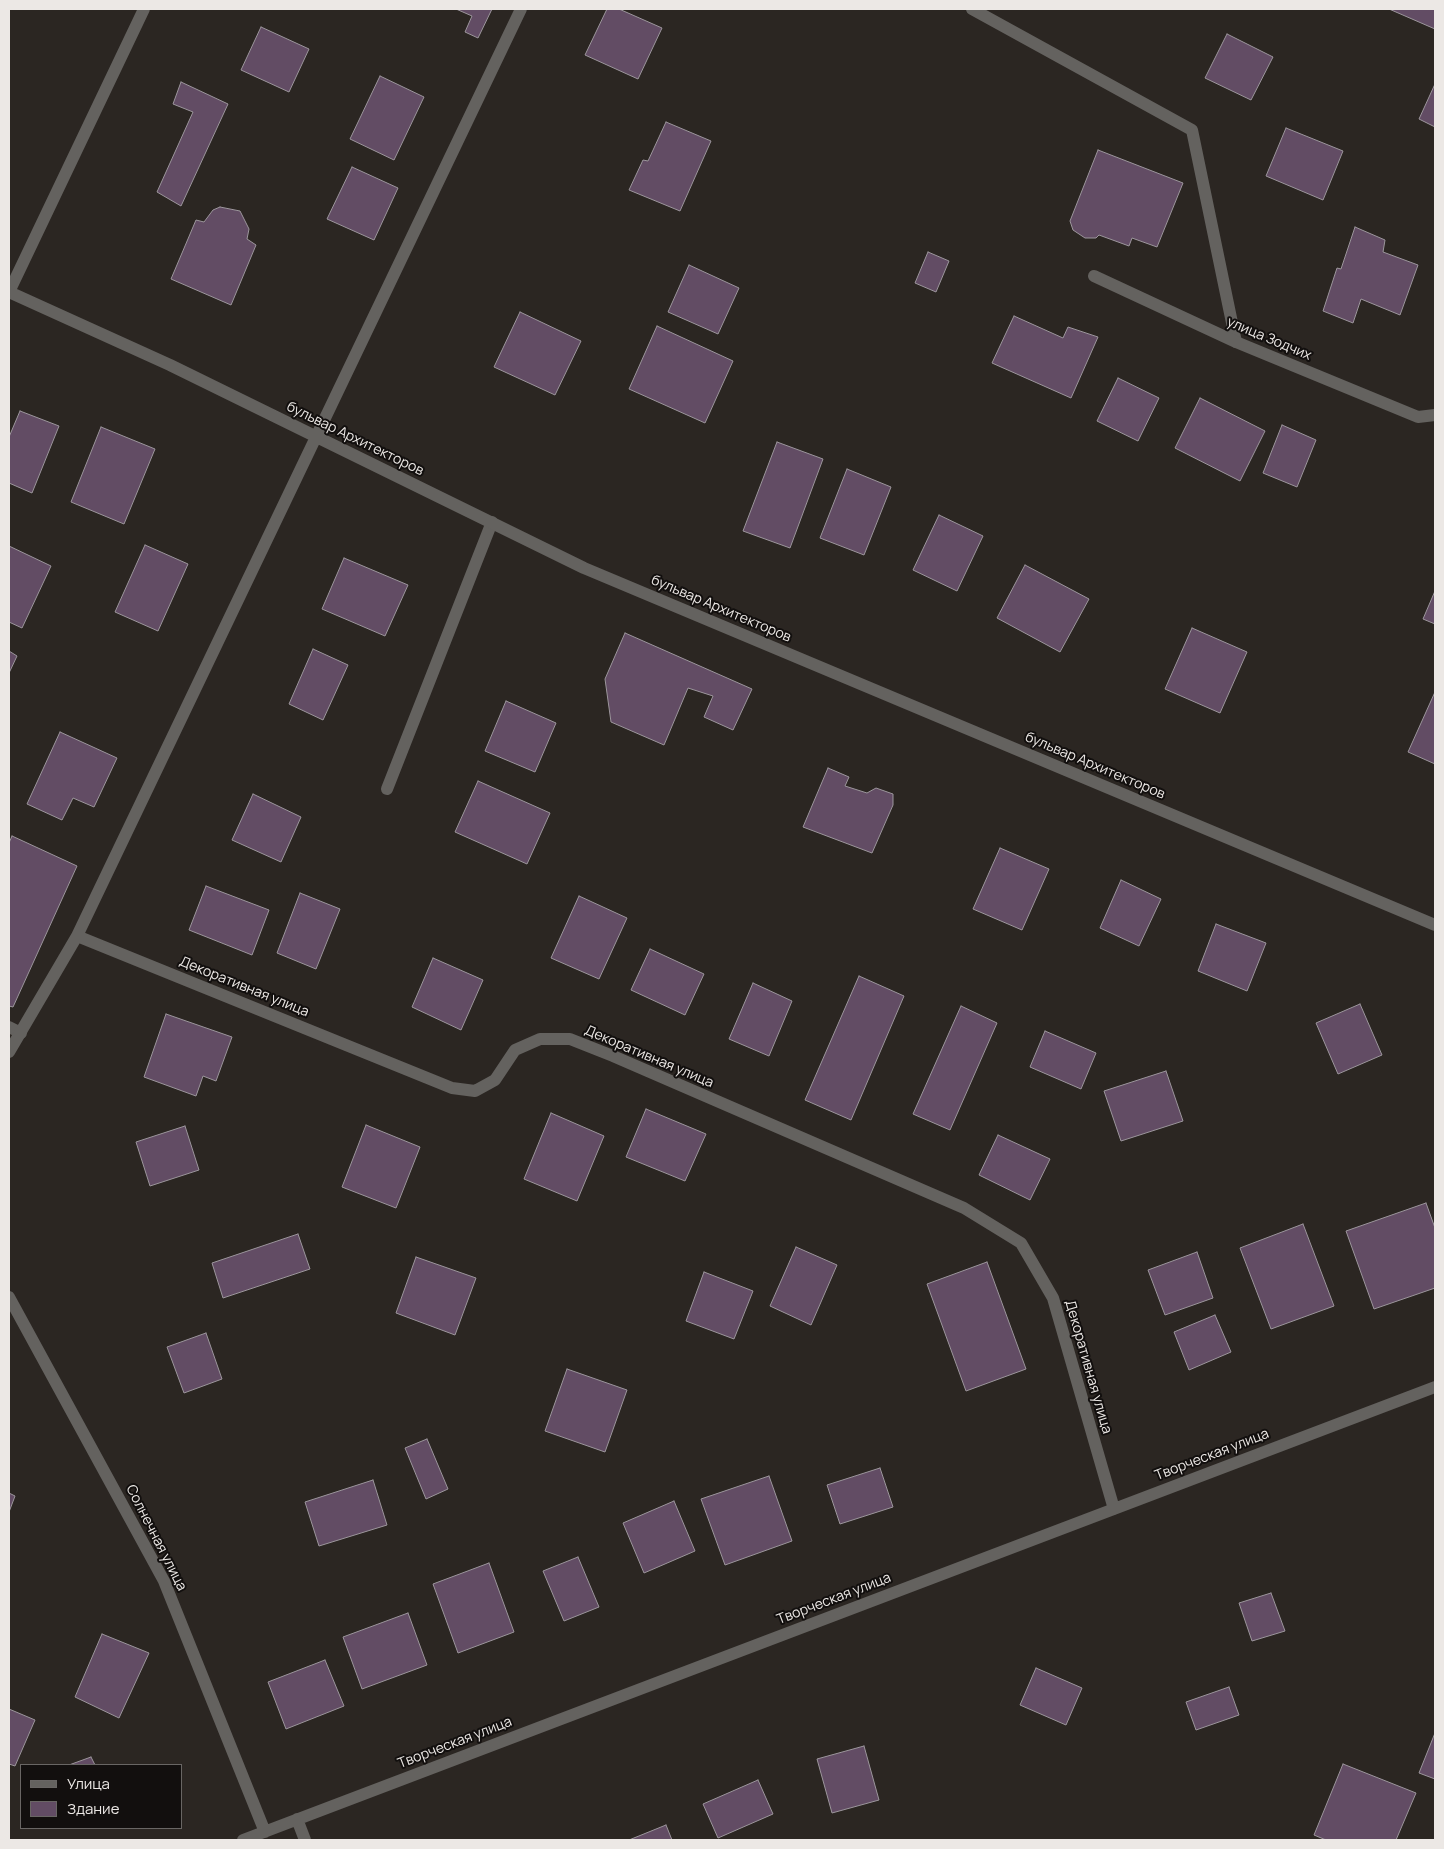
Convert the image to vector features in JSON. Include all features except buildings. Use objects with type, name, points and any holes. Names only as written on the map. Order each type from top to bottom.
[{"type":"street","points":[[9,292],[144,9]]},
{"type":"street","points":[[9,1052],[77,936],[522,9]]},
{"type":"street","points":[[972,9],[1192,130],[1236,342]]},
{"type":"street","name":"улица Зодчих","points":[[1094,276],[1236,342],[1418,417],[1435,415]]},
{"type":"street","name":"бульвар Архитекторов","points":[[9,292],[170,365],[584,568],[1435,925]]},
{"type":"street","points":[[387,788],[492,522]]},
{"type":"street","name":"Декоративная улица","points":[[77,936],[452,1088],[475,1091],[495,1080],[516,1050],[540,1039],[570,1039],[964,1208],[1021,1243],[1053,1298],[1114,1509]]},
{"type":"street","points":[[9,1027],[21,1033]]},
{"type":"street","name":"Солнечная улица","points":[[9,1297],[164,1581],[265,1832]]},
{"type":"street","name":"Творческая улица","points":[[244,1840],[1435,1387]]},
{"type":"street","points":[[297,1819],[305,1840]]}]
